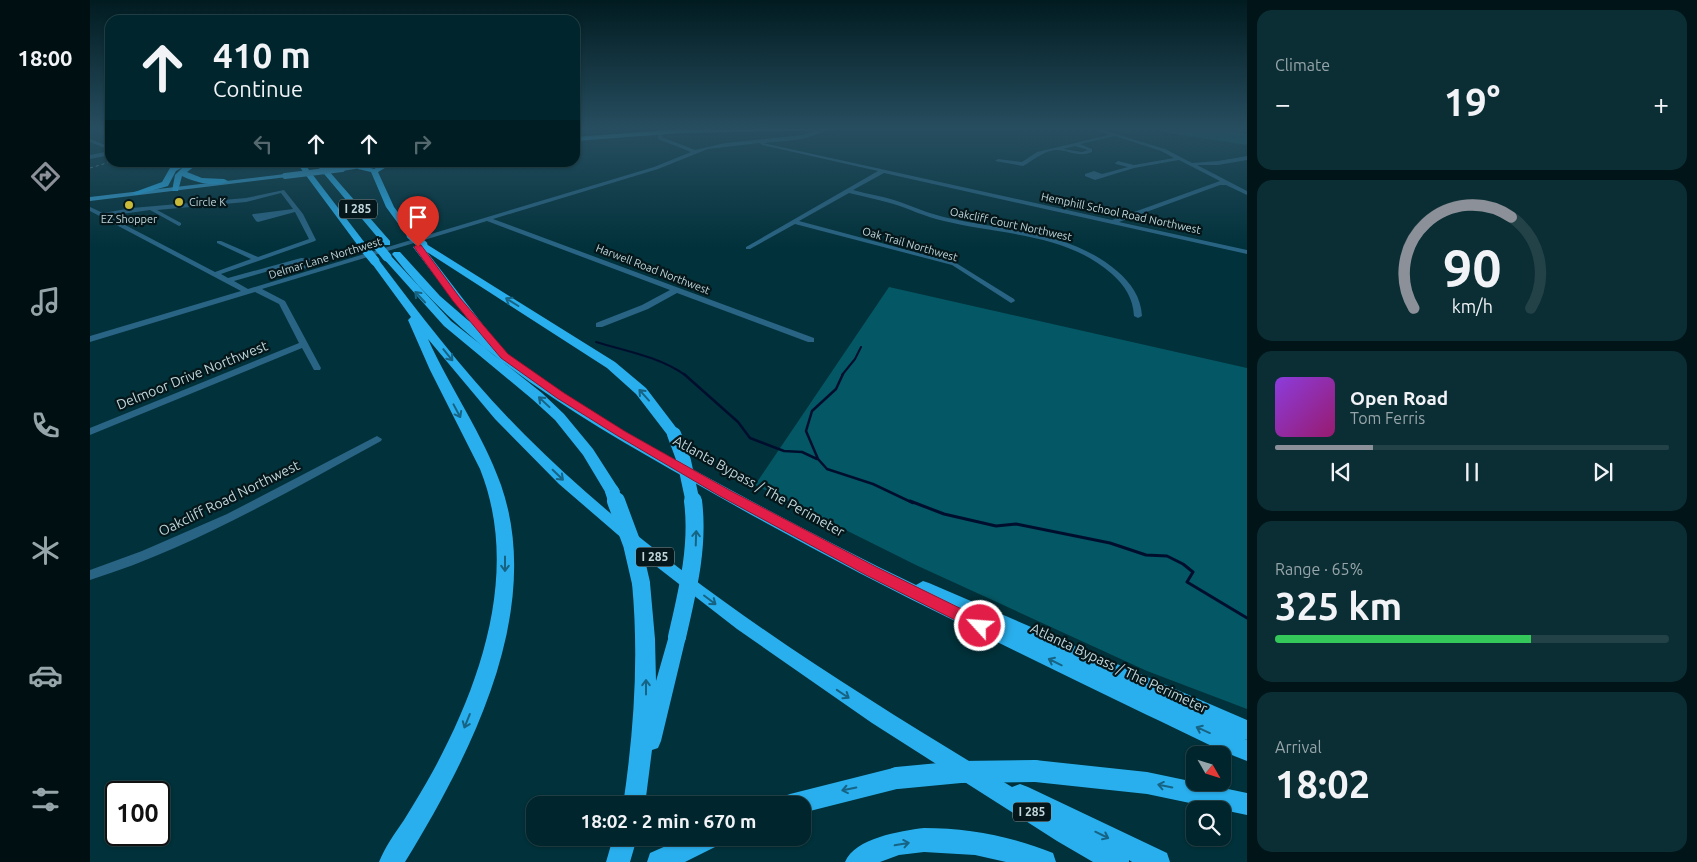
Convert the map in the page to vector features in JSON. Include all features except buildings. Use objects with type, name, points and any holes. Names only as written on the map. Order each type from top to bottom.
[{"type":"highway","points":[[136,194],[165,184],[173,170],[180,168]]},
{"type":"highway","points":[[172,189],[183,168]]},
{"type":"highway","points":[[185,168],[195,179],[224,181]]},
{"type":"highway","name":"Atlanta Bypass / The Perimeter","points":[[301,168],[365,249],[385,252],[424,285],[452,313],[504,356],[601,422],[790,529],[965,618],[1247,750]]},
{"type":"highway","points":[[322,168],[339,195],[413,289],[456,331],[536,396],[565,423],[597,464],[612,491],[632,544],[641,583],[646,638],[646,711],[635,796]]},
{"type":"highway","points":[[368,168],[374,171],[390,206],[421,246],[456,300],[504,356]]},
{"type":"highway","points":[[374,171],[380,168]]},
{"type":"highway","points":[[421,246],[611,365],[641,391],[674,434],[688,470],[694,498],[696,526],[695,556],[677,637],[636,796]]},
{"type":"highway","name":"Atlanta Bypass / The Perimeter","points":[[385,252],[406,304],[474,388],[519,438],[608,519],[673,572],[792,660],[947,760],[1117,862]]},
{"type":"highway","points":[[391,862],[424,807],[464,730],[493,645],[499,621],[505,576],[504,531],[494,487],[424,346],[406,304]]},
{"type":"highway","points":[[790,529],[1247,730]]},
{"type":"highway","points":[[947,760],[1158,862]]},
{"type":"highway","points":[[811,799],[897,778],[960,772],[1035,770],[1147,783],[1247,804]]},
{"type":"highway","points":[[857,862],[887,846],[937,841],[985,844],[1025,854],[1044,862]]},
{"type":"highway","points":[[618,862],[623,846]]},
{"type":"highway","points":[[664,859],[692,846]]},
{"type":"main road","points":[[90,199],[339,168]]},
{"type":"main road","points":[[172,189],[284,175]]},
{"type":"street","name":"Delmar Lane Northwest","points":[[90,339],[655,168]]},
{"type":"street","name":"Hemphill School Road Northwest","points":[[872,168],[1247,252]]},
{"type":"street","points":[[1102,176],[1131,168]]},
{"type":"street","points":[[1199,168],[1247,193]]},
{"type":"street","points":[[748,248],[884,171]]},
{"type":"street","points":[[1112,222],[1226,183]]},
{"type":"street","points":[[103,216],[132,210],[246,200],[282,191],[313,240],[214,274]]},
{"type":"street","name":"Oakcliff Court Northwest","points":[[849,191],[891,202],[937,218],[1051,240],[1083,251],[1110,266],[1131,290],[1138,303],[1138,316]]},
{"type":"street","points":[[90,209],[247,292]]},
{"type":"street","points":[[153,209],[153,211],[180,224]]},
{"type":"street","points":[[287,210],[294,211],[258,220],[255,215],[287,210]]},
{"type":"street","name":"Harwell Road Northwest","points":[[487,219],[811,340]]},
{"type":"street","name":"Oak Trail Northwest","points":[[795,222],[954,264],[1012,301]]},
{"type":"street","points":[[219,242],[257,259]]},
{"type":"street","points":[[228,281],[282,264],[294,263]]},
{"type":"street","points":[[256,289],[282,303],[317,368]]},
{"type":"street","points":[[598,325],[645,307],[676,290]]},
{"type":"street","name":"Delmoor Drive Northwest","points":[[90,432],[304,344]]},
{"type":"street","name":"Oakcliff Road Northwest","points":[[90,575],[146,554],[231,517],[377,439]]},
{"type":"shaded area","points":[[889,287],[1247,368],[1247,709],[1147,671],[918,566],[755,485]]},
{"type":"waterway","points":[[596,342],[654,359],[685,375]]},
{"type":"waterway","points":[[842,375],[855,359],[861,347]]},
{"type":"waterway","points":[[684,374],[738,422],[750,438],[784,451],[802,452],[817,459]]},
{"type":"waterway","points":[[843,374],[836,389],[812,411],[806,431],[818,459],[827,469],[873,484],[913,503]]},
{"type":"waterway","points":[[910,501],[944,514],[996,526],[1016,524],[1110,543],[1146,555],[1167,556],[1183,564],[1193,572],[1187,582],[1247,618]]},
{"type":"place","name":"Circle K","points":[[179,202]]},
{"type":"place","name":"EZ Shopper","points":[[129,205]]},
{"type":"route","points":[[418,247],[456,300],[504,356],[561,396],[622,434],[790,529],[980,626]]}]
